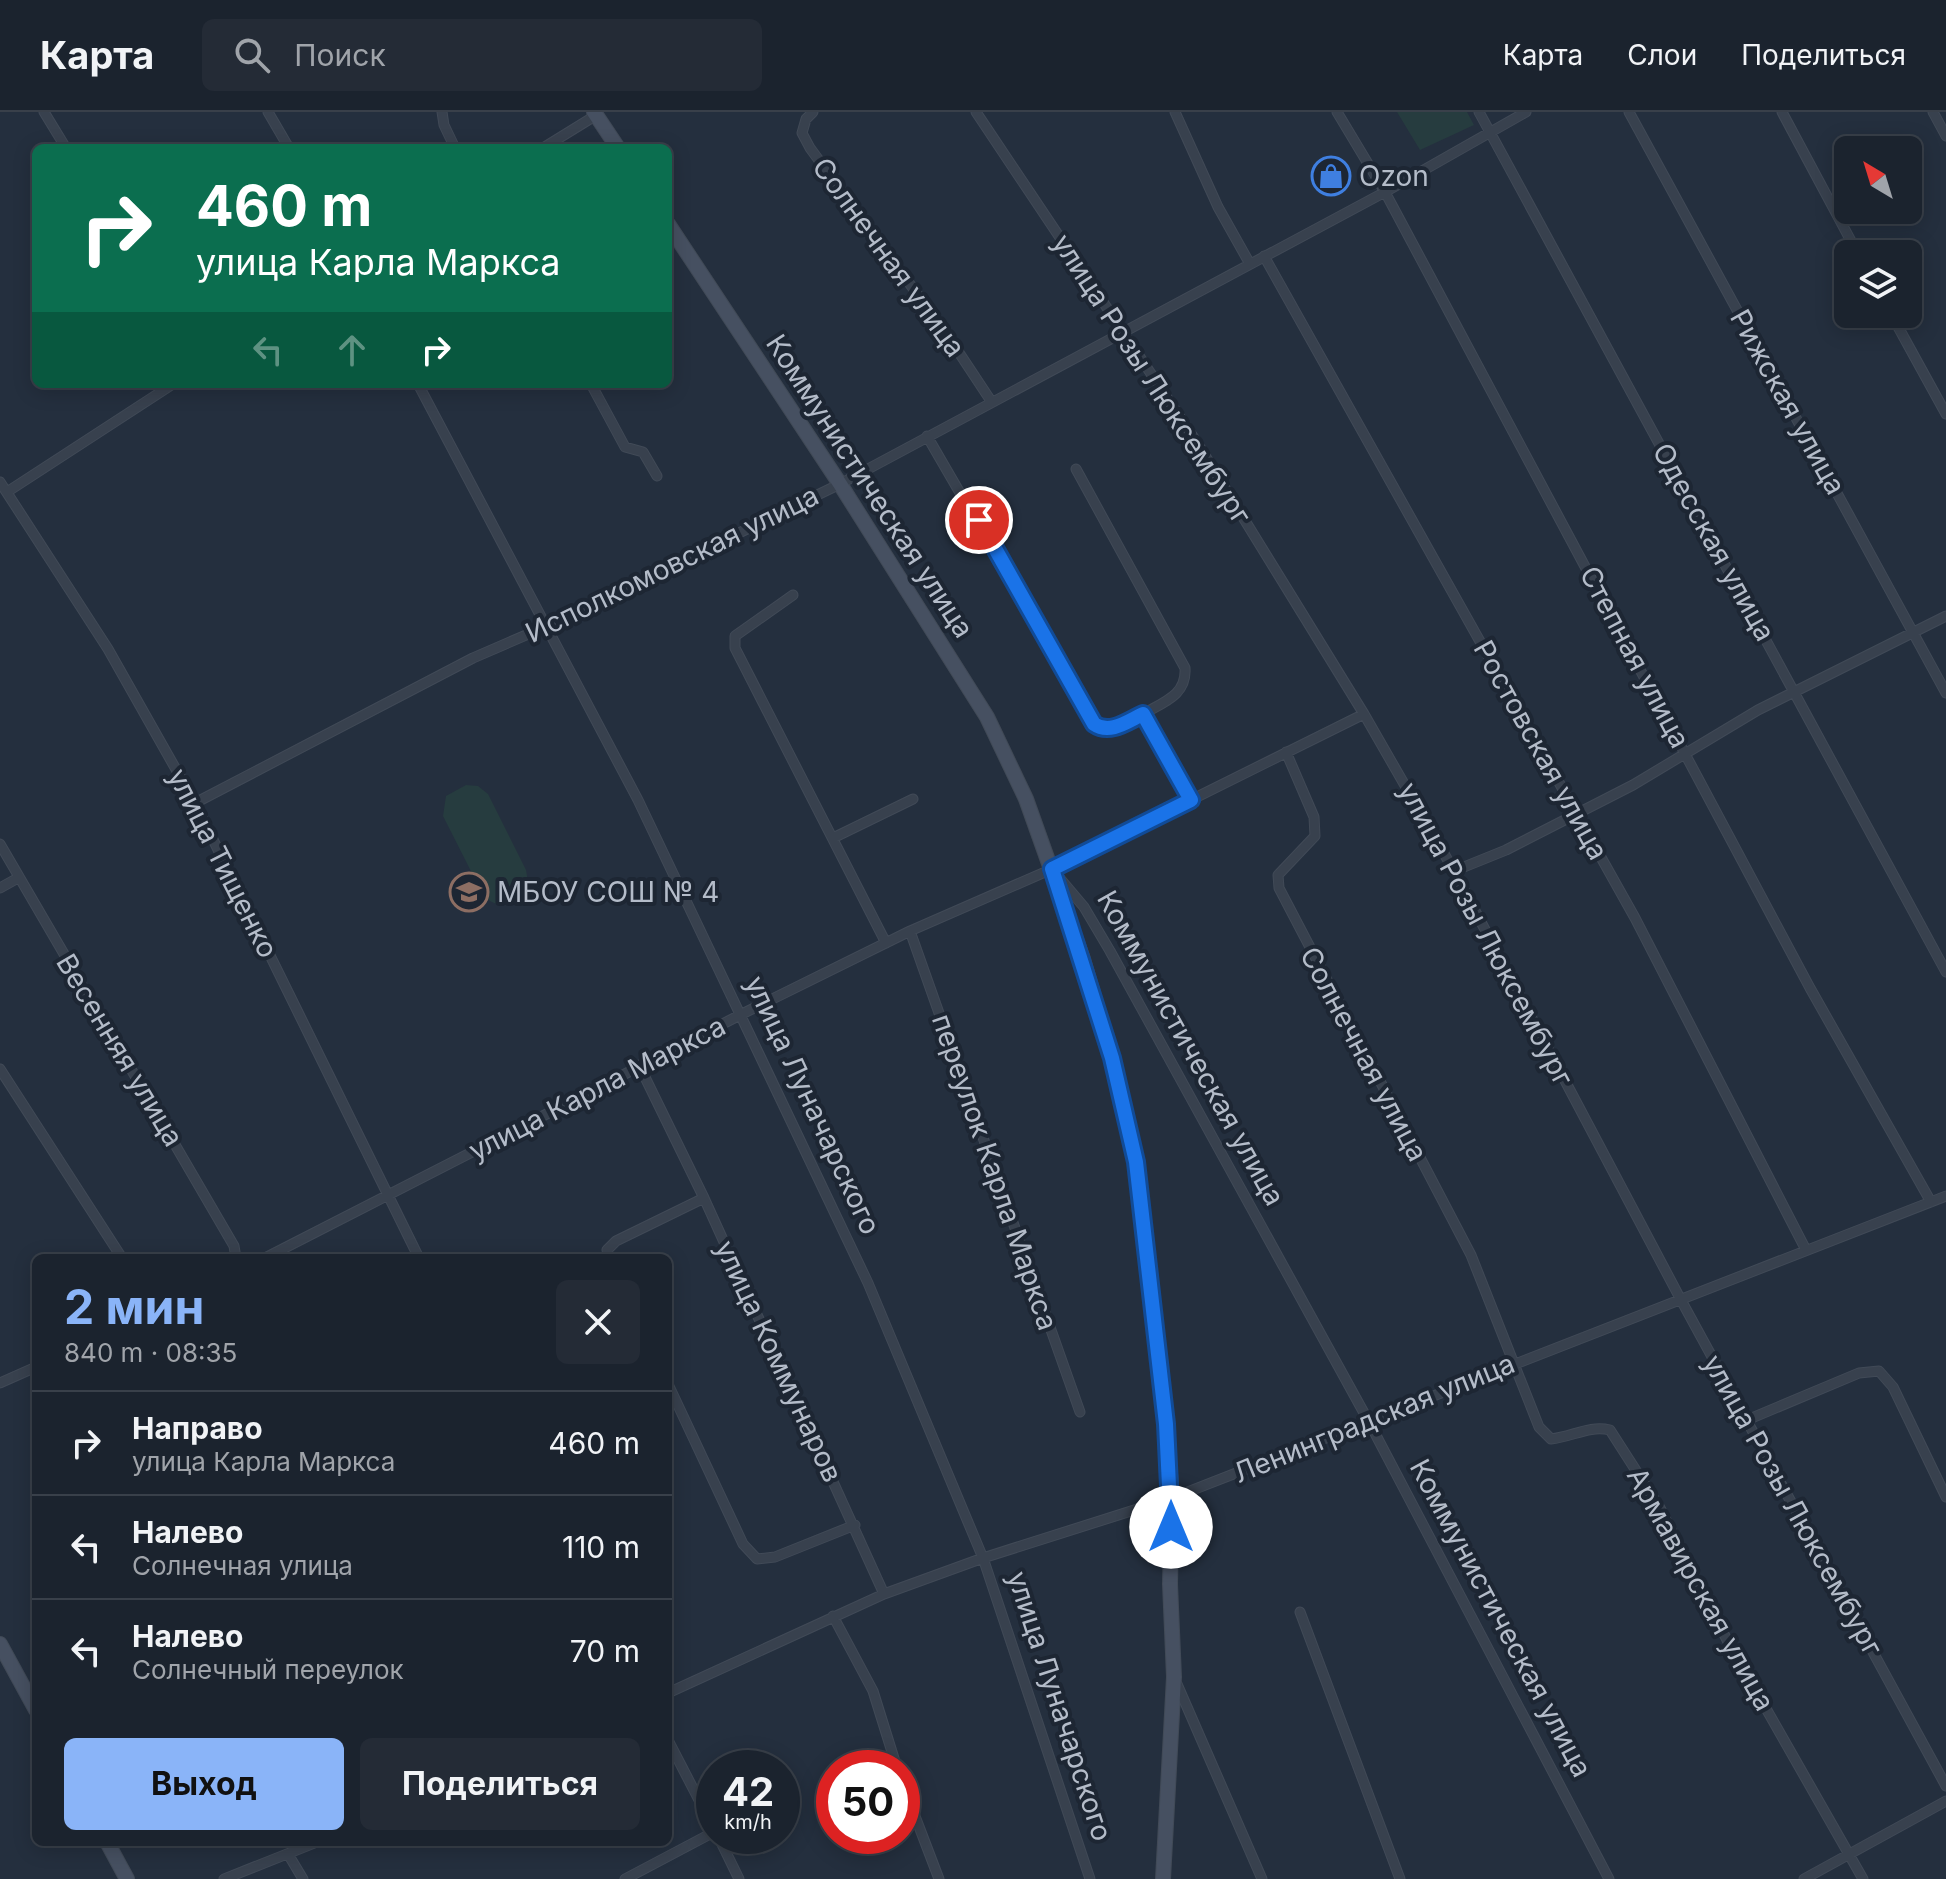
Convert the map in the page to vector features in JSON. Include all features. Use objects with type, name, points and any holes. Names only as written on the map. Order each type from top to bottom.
[{"type":"main road","points":[[597,113],[616,144]]},
{"type":"main road","name":"Коммунистическая улица","points":[[672,230],[840,484],[987,717],[1026,799],[1052,869]]},
{"type":"main road","points":[[1052,869],[1112,1058],[1136,1162],[1172,1498],[1174,1677],[1163,1879]]},
{"type":"main road","points":[[0,1644],[5,1664],[32,1704]]},
{"type":"main road","points":[[109,1846],[127,1879]]},
{"type":"street","points":[[44,112],[64,144]]},
{"type":"street","points":[[268,112],[287,144]]},
{"type":"street","points":[[442,112],[453,144]]},
{"type":"street","name":"Солнечная улица","points":[[813,112],[806,119],[802,133],[810,148],[948,336],[991,401]]},
{"type":"street","name":"улица Розы Люксембург","points":[[976,112],[1124,332],[1364,714],[1454,871],[1681,1300],[1946,1786]]},
{"type":"street","points":[[1175,112],[1218,207],[1250,264]]},
{"type":"street","name":"Степная улица","points":[[1337,112],[1385,192],[1810,988],[1931,1202]]},
{"type":"street","name":"Одесская улица","points":[[1479,112],[1946,972]]},
{"type":"street","name":"Исполкомовская улица","points":[[195,803],[445,672],[840,484],[1385,192],[1526,112]]},
{"type":"street","name":"Рижская улица","points":[[1629,112],[1946,693]]},
{"type":"street","points":[[1782,112],[1851,240]]},
{"type":"street","points":[[1933,112],[1946,136]]},
{"type":"street","points":[[549,144],[597,113]]},
{"type":"street","name":"Ростовская улица","points":[[1264,256],[1576,813],[1686,1016],[1806,1250]]},
{"type":"street","points":[[1899,328],[1946,414]]},
{"type":"street","points":[[7,492],[167,388]]},
{"type":"street","name":"улица Луначарского","points":[[420,388],[638,800],[868,1283],[983,1558],[1090,1879]]},
{"type":"street","points":[[593,388],[625,447],[643,452],[657,476]]},
{"type":"street","points":[[927,436],[1094,724],[1101,729],[1111,728],[1179,693],[1186,682],[1185,668],[1076,469]]},
{"type":"street","name":"улица Тищенко","points":[[0,482],[108,649],[195,803],[417,1254]]},
{"type":"street","points":[[793,595],[735,636],[735,648],[886,943]]},
{"type":"street","points":[[1454,871],[1506,850],[1633,785],[1686,752],[1946,616]]},
{"type":"street","points":[[1143,714],[1191,800]]},
{"type":"street","name":"улица Карла Маркса","points":[[273,1254],[742,1014],[910,931],[1052,869],[1364,714]]},
{"type":"street","name":"Солнечная улица","points":[[1286,752],[1314,817],[1315,836],[1278,875],[1279,888],[1471,1255],[1513,1363]]},
{"type":"street","points":[[833,838],[913,799]]},
{"type":"street","name":"Весенняя улица","points":[[0,844],[234,1246],[235,1254]]},
{"type":"street","name":"Коммунистическая улица","points":[[1052,869],[1084,907],[1110,951],[1369,1422],[1609,1879]]},
{"type":"street","points":[[0,888],[18,878]]},
{"type":"street","name":"переулок Карла Маркса","points":[[910,931],[1080,1412]]},
{"type":"street","name":"улица Коммунаров","points":[[639,1065],[704,1198],[884,1594]]},
{"type":"street","points":[[0,1069],[119,1254]]},
{"type":"street","name":"Ленинградская улица","points":[[672,1691],[884,1594],[983,1558],[1172,1498],[1946,1196]]},
{"type":"street","points":[[608,1254],[607,1250],[616,1241],[704,1198]]},
{"type":"street","name":"Армавирская улица","points":[[1513,1363],[1539,1427],[1551,1439],[1567,1438],[1595,1426],[1610,1430],[1660,1508],[1727,1640],[1853,1855],[1863,1879]]},
{"type":"street","points":[[0,1383],[32,1369]]},
{"type":"street","points":[[1747,1420],[1859,1373],[1879,1371],[1893,1387],[1946,1497]]},
{"type":"street","points":[[672,1393],[743,1544],[757,1559],[775,1557],[855,1525]]},
{"type":"street","points":[[1300,1612],[1400,1879]]},
{"type":"street","points":[[833,1616],[873,1691],[891,1750]]},
{"type":"street","points":[[1174,1677],[1262,1879]]},
{"type":"street","points":[[672,1748],[696,1795]]},
{"type":"street","points":[[1804,1879],[1853,1855],[1946,1801]]},
{"type":"street","points":[[920,1829],[939,1879]]},
{"type":"street","points":[[625,1879],[696,1842]]},
{"type":"street","points":[[224,1879],[307,1846]]},
{"type":"street","points":[[288,1854],[303,1879]]},
{"type":"street","points":[[726,1854],[739,1879]]},
{"type":"green space","points":[[1397,112],[1467,112],[1474,125],[1420,150]]},
{"type":"green space","points":[[466,785],[478,786],[488,794],[526,870],[528,882],[524,894],[509,904],[493,903],[483,895],[443,816],[446,796]]},
{"type":"place","name":"Ozon","points":[[1331,176]]},
{"type":"place","name":"МБОУ СОШ № 4","points":[[469,892]]},
{"type":"route","points":[[979,520],[1086,714],[1101,729],[1111,728],[1143,714],[1191,800],[1052,869],[1112,1058],[1136,1162],[1166,1424],[1172,1498],[1171,1527]]}]
